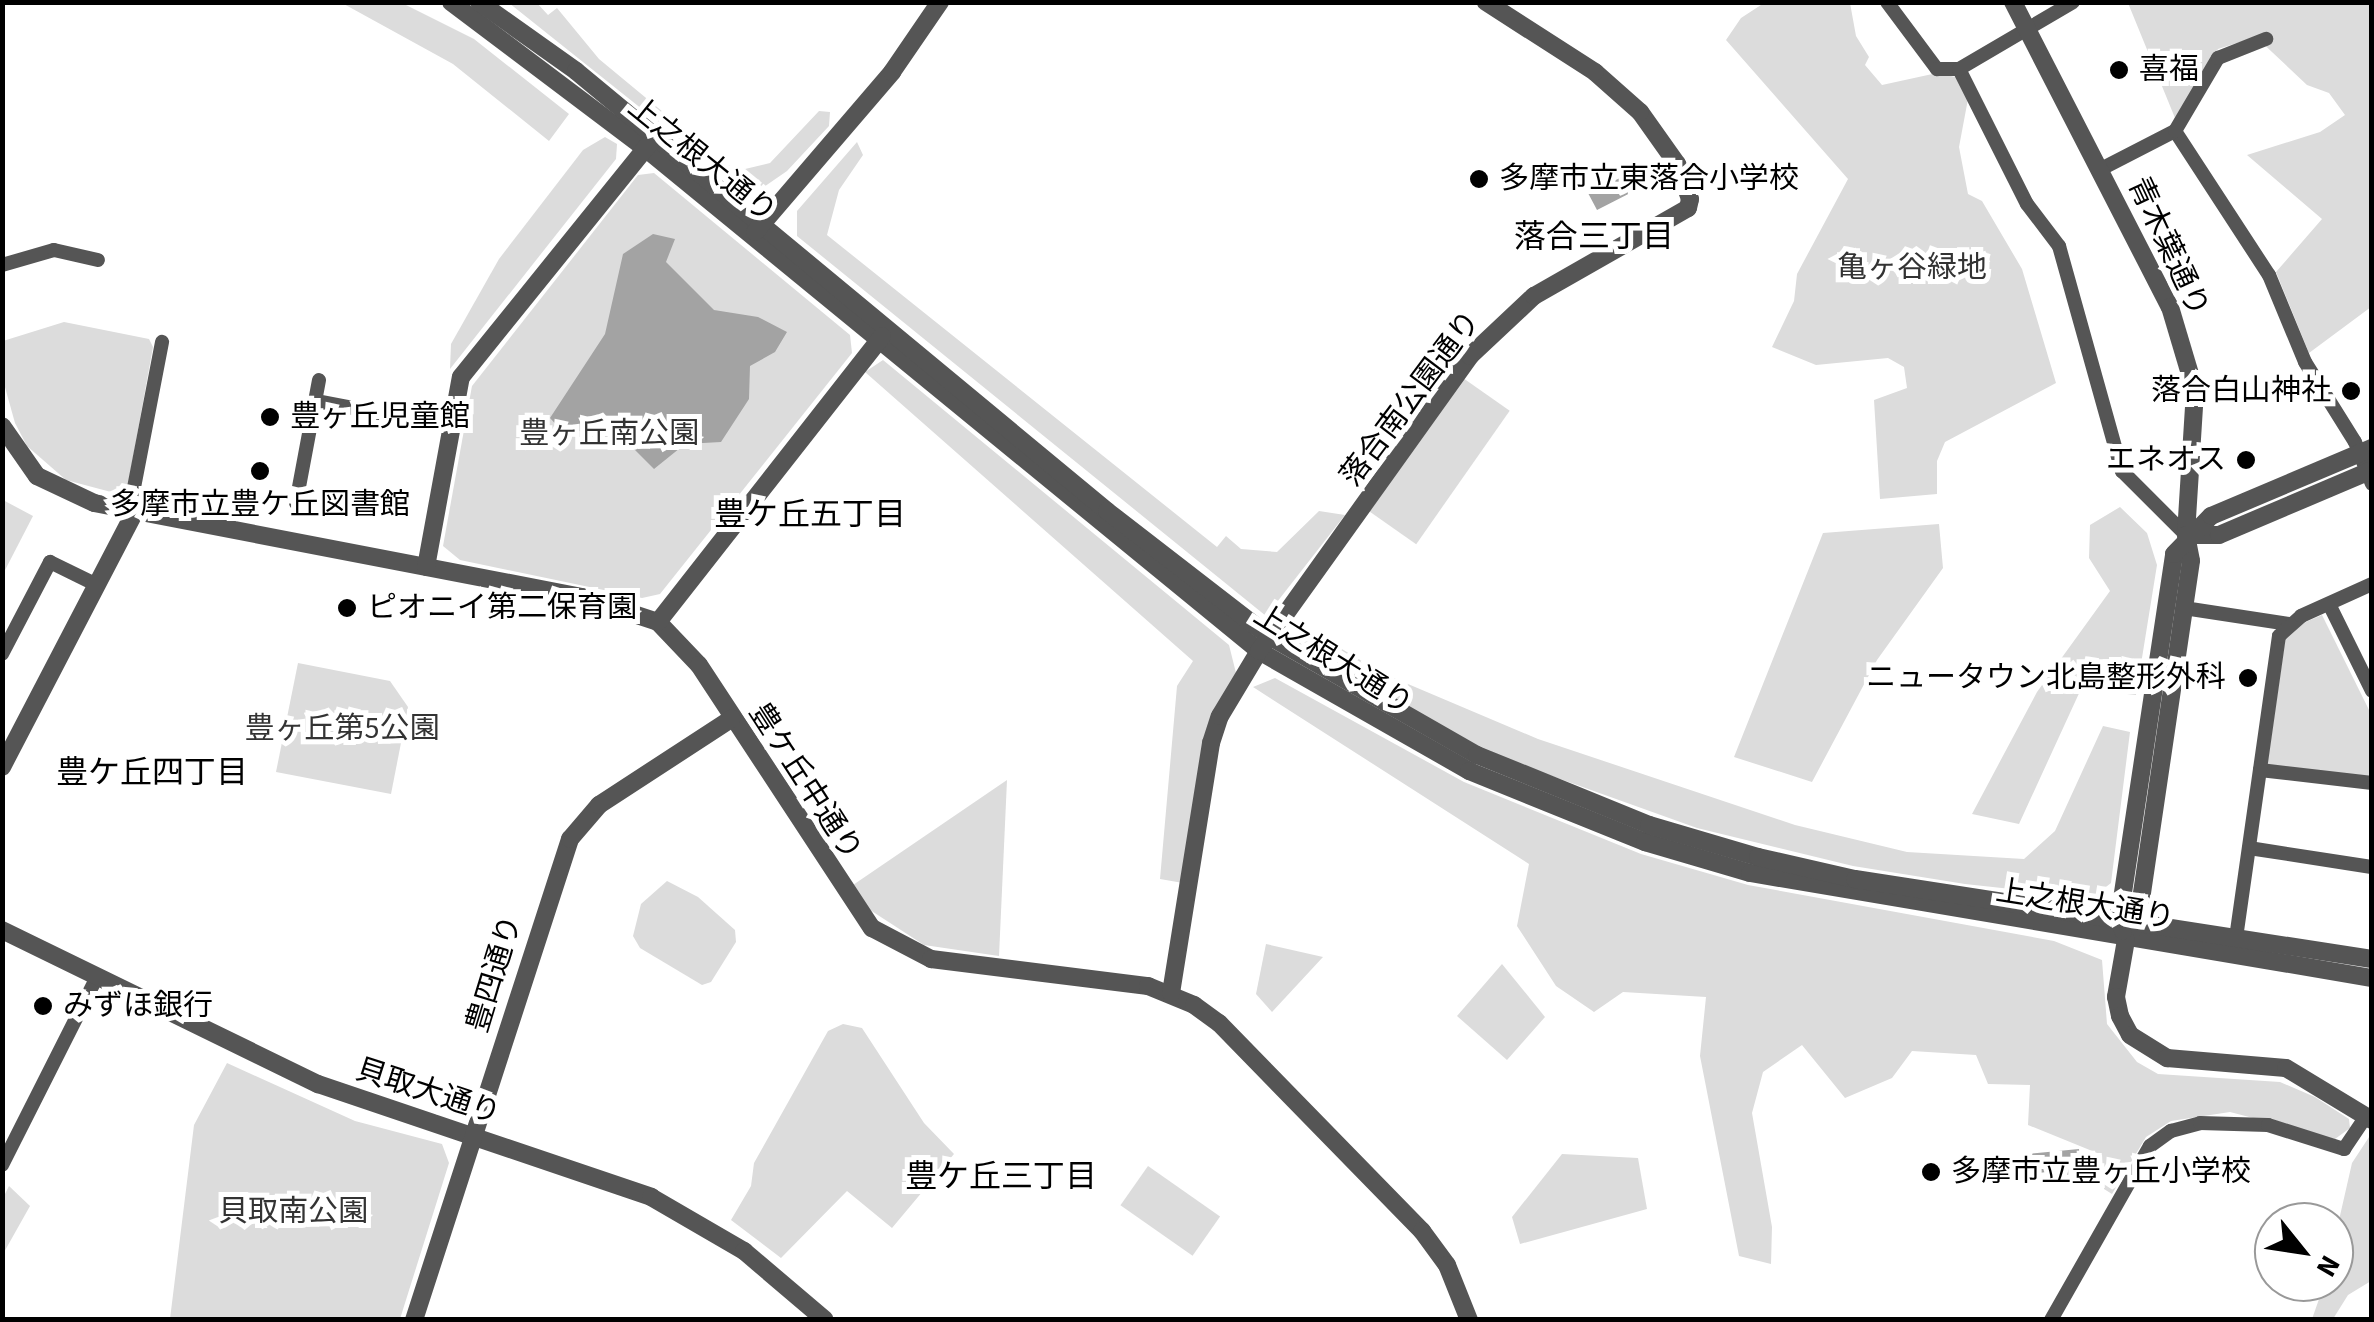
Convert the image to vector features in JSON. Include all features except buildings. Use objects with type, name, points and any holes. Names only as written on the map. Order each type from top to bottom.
[{"type":"street","name":"上之根大通り","points":[[451,2],[650,142]]},
{"type":"street","name":"上之根大通り","points":[[480,2],[882,335],[1264,643],[1468,772],[1645,842],[1857,896],[2372,978]]},
{"type":"street","points":[[757,230],[892,72],[940,2]]},
{"type":"street","name":"落合南公園通り","points":[[1264,643],[1470,356],[1508,317],[1557,281],[1688,208],[1690,191],[1677,164],[1640,112],[1596,72],[1486,2]]},
{"type":"street","points":[[1887,2],[1937,69],[1959,69],[2073,2]]},
{"type":"street","name":"青木葉通り","points":[[2013,2],[2170,306],[2191,368],[2196,423],[2186,536],[2191,561],[2160,710]]},
{"type":"street","points":[[2100,169],[2175,131],[2218,58],[2266,39]]},
{"type":"street","points":[[1959,69],[2027,204],[2059,246],[2122,471],[2186,536],[2219,535],[2370,475],[2366,450],[2305,362],[2270,275],[2175,131]]},
{"type":"street","points":[[426,567],[452,398],[473,358],[650,142]]},
{"type":"street","points":[[2,264],[37,247],[90,263]]},
{"type":"street","points":[[658,622],[882,335]]},
{"type":"street","points":[[2,767],[135,512],[132,498],[162,342]]},
{"type":"street","points":[[296,503],[319,380]]},
{"type":"street","points":[[316,401],[447,426]]},
{"type":"street","name":"豊ケ丘中通り","points":[[2,426],[26,464],[56,489],[135,512],[595,600],[658,622],[688,651],[862,919],[891,942],[931,959],[1170,993],[1219,1023],[1422,1231],[1446,1265],[1470,1320]]},
{"type":"street","points":[[2186,536],[2211,516],[2366,450]]},
{"type":"street","name":"青木葉通り","points":[[2126,940],[2160,710],[2174,554],[2186,536]]},
{"type":"street","points":[[2,654],[50,562],[96,585]]},
{"type":"street","points":[[2236,938],[2273,653],[2289,624],[2372,584]]},
{"type":"street","points":[[2329,604],[2372,691]]},
{"type":"street","points":[[2184,608],[2289,624]]},
{"type":"street","name":"上之根大通り","points":[[1264,643],[1476,755],[1649,825],[1855,879],[2372,960]]},
{"type":"street","points":[[1170,993],[1212,743],[1220,716],[1264,643]]},
{"type":"street","name":"豊四通り","points":[[414,1320],[570,839],[600,804],[731,719]]},
{"type":"street","points":[[2260,770],[2372,782]]},
{"type":"street","points":[[2250,848],[2372,867]]},
{"type":"street","name":"貝取大通り","points":[[2,930],[318,1084],[651,1197],[744,1252],[825,1320]]},
{"type":"street","points":[[2051,1320],[2150,1146],[2172,1131],[2200,1123],[2268,1126],[2344,1149],[2369,1118],[2286,1068],[2167,1058],[2148,1050],[2130,1034],[2116,997],[2126,940]]},
{"type":"street","points":[[2,1165],[97,977]]},
{"type":"green space","points":[[342,3],[402,3],[474,39],[569,114],[549,141],[453,64]]},
{"type":"green space","points":[[509,3],[537,3],[548,15],[557,8],[599,59],[727,165],[745,169],[770,163],[819,111],[830,112],[829,126],[787,171],[751,196]]},
{"type":"green space","name":"亀ヶ谷緑地","points":[[1764,3],[1850,3],[1856,36],[1869,57],[1865,65],[1882,85],[1937,73],[1960,78],[1968,99],[1959,147],[1968,194],[1982,201],[2022,269],[2056,383],[1945,442],[1937,461],[1937,494],[1880,499],[1874,400],[1907,388],[1904,367],[1888,358],[1816,365],[1772,347],[1794,301],[1797,274],[1848,179],[1726,40],[1741,18]]},
{"type":"green space","points":[[2128,3],[2371,3],[2371,307],[2309,353],[2276,272],[2322,219],[2247,155],[2320,132],[2345,115],[2329,93],[2307,85],[2256,37],[2218,49],[2175,118]]},
{"type":"green space","points":[[605,137],[617,144],[616,159],[450,369],[451,344],[499,259],[583,150]]},
{"type":"green space","points":[[857,142],[863,155],[839,190],[827,235],[1217,547],[1226,536],[1241,549],[1277,552],[1319,511],[1345,515],[1266,616],[797,236],[797,211]]},
{"type":"green space","name":"豊ヶ丘南公園","points":[[654,173],[850,335],[852,353],[660,594],[642,598],[460,560],[443,546],[472,386],[638,175]]},
{"type":"green space","points":[[64,322],[149,339],[153,347],[126,496],[66,480],[27,446],[15,423],[3,380],[3,341]]},
{"type":"green space","points":[[883,360],[1229,645],[1236,673],[1203,740],[1183,883],[1160,879],[1177,686],[1193,661],[865,372]]},
{"type":"green space","points":[[1463,378],[1510,411],[1416,544],[1370,512]]},
{"type":"green space","points":[[3,500],[33,516],[3,574]]},
{"type":"green space","points":[[2120,507],[2147,533],[2157,565],[2136,695],[2081,689],[2019,824],[1972,814],[2037,692],[2110,591],[2089,558],[2090,525]]},
{"type":"green space","points":[[1939,524],[1943,568],[1877,660],[1812,782],[1734,757],[1823,533]]},
{"type":"green space","points":[[2322,615],[2371,714],[2371,778],[2267,766],[2285,640],[2294,627]]},
{"type":"green space","points":[[1300,624],[1382,673],[1538,739],[1795,825],[1907,852],[2024,859],[2055,831],[2103,726],[2130,732],[2111,883],[2092,898],[1965,884],[1853,866],[1697,828],[1479,750],[1291,634]]},
{"type":"green space","name":"豊ヶ丘第5公園","points":[[298,663],[390,681],[408,707],[391,794],[276,772]]},
{"type":"green space","points":[[1275,678],[1464,782],[1641,854],[1748,885],[2054,941],[2102,960],[2107,1024],[2137,1062],[2158,1074],[2280,1082],[2315,1097],[2349,1119],[2350,1128],[2335,1139],[2230,1112],[2171,1121],[2146,1137],[2112,1194],[2104,1189],[2102,1155],[2028,1125],[2030,1085],[1988,1084],[1976,1055],[1912,1051],[1892,1078],[1845,1098],[1802,1045],[1763,1072],[1752,1113],[1772,1227],[1771,1264],[1739,1256],[1700,1056],[1706,997],[1623,992],[1594,1012],[1556,986],[1517,926],[1529,864],[1253,687]]},
{"type":"green space","points":[[1007,780],[999,956],[924,945],[867,908],[853,885]]},
{"type":"green space","points":[[667,881],[698,897],[735,930],[736,942],[711,982],[702,985],[640,948],[633,936],[641,904]]},
{"type":"green space","points":[[1266,944],[1323,957],[1272,1012],[1256,994]]},
{"type":"green space","points":[[1502,964],[1545,1017],[1507,1060],[1457,1016]]},
{"type":"green space","points":[[843,1024],[862,1028],[924,1123],[954,1154],[892,1228],[847,1191],[781,1258],[731,1220],[751,1186],[754,1163],[828,1031]]},
{"type":"green space","name":"貝取南公園","points":[[227,1063],[355,1121],[442,1144],[449,1163],[400,1319],[170,1319],[194,1125]]},
{"type":"green space","points":[[2371,1134],[2371,1281],[2354,1291],[2354,1202],[2343,1202],[2352,1163]]},
{"type":"green space","points":[[1562,1154],[1638,1158],[1647,1209],[1520,1244],[1512,1217]]},
{"type":"green space","points":[[1148,1166],[1220,1216],[1193,1256],[1120,1205]]},
{"type":"green space","points":[[9,1186],[30,1206],[3,1254],[3,1198]]},
{"type":"green space","points":[[2318,1302],[2344,1302],[2333,1319],[2312,1319]]},
{"type":"shaded area","points":[[1630,163],[1642,187],[1597,210],[1588,193],[1620,178],[1617,170]]},
{"type":"shaded area","points":[[653,234],[675,239],[666,262],[714,310],[758,317],[787,332],[775,352],[750,366],[749,399],[721,442],[685,444],[654,469],[620,435],[560,429],[550,418],[605,334],[623,254]]},
{"type":"shaded area","points":[[2079,1149],[2081,1176],[2066,1178],[2064,1170],[2030,1174],[2028,1154]]},
{"type":"place","name":"喜福","points":[[2119,70]]},
{"type":"place","name":"多摩市立東落合小学校","points":[[1479,179]]},
{"type":"place","name":"落合白山神社","points":[[2351,391]]},
{"type":"place","name":"豊ヶ丘児童館","points":[[270,417]]},
{"type":"place","name":"エネオス","points":[[2246,460]]},
{"type":"place","name":"多摩市立豊ケ丘図書館","points":[[260,471]]},
{"type":"place","name":"ピオニイ第二保育園","points":[[347,608]]},
{"type":"place","name":"ニュータウン北島整形外科","points":[[2248,678]]},
{"type":"place","name":"みずほ銀行","points":[[43,1006]]},
{"type":"place","name":"多摩市立豊ヶ丘小学校","points":[[1931,1172]]},
{"type":"district","name":"落合三丁目","points":[[1594,237]]},
{"type":"district","name":"豊ケ丘五丁目","points":[[810,515]]},
{"type":"district","name":"豊ケ丘四丁目","points":[[152,773]]},
{"type":"district","name":"豊ケ丘三丁目","points":[[1001,1177]]}]
